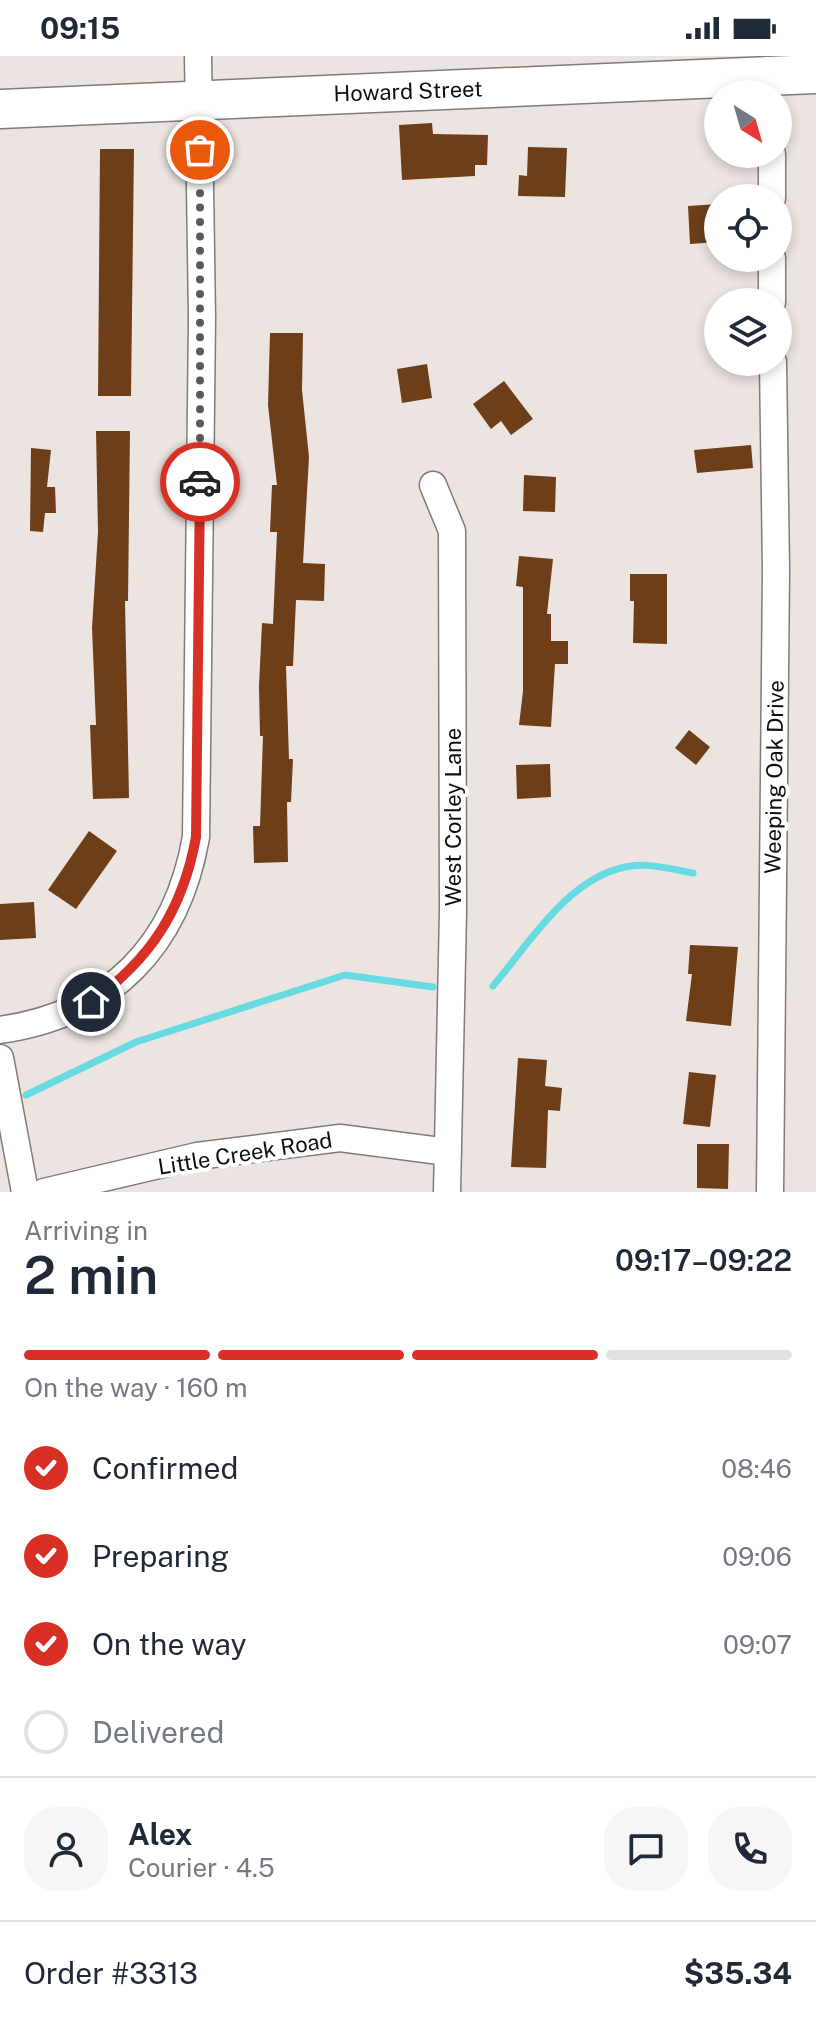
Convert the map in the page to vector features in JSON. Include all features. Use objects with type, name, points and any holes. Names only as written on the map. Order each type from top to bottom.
[{"type":"street","points":[[0,1030],[61,1016],[91,1002],[119,982],[164,932],[190,870],[196,837],[202,318],[198,56]]},
{"type":"street","name":"Howard Street","points":[[792,80],[816,74]]},
{"type":"street","name":"Howard Street","points":[[0,109],[199,100],[704,87]]},
{"type":"street","name":"Weeping Oak Drive","points":[[770,1192],[776,570],[773,376]]},
{"type":"street","name":"West Corley Lane","points":[[433,485],[452,531],[453,911],[447,1192]]},
{"type":"street","points":[[0,1058],[25,1192]]},
{"type":"street","name":"Little Creek Road","points":[[44,1192],[197,1156],[340,1138],[448,1152]]},
{"type":"building","points":[[432,123],[433,134],[488,135],[487,165],[475,165],[475,176],[402,180],[399,125]]},
{"type":"building","points":[[528,147],[567,148],[565,197],[518,196],[519,175],[527,176]]},
{"type":"building","points":[[100,149],[134,149],[131,396],[98,396]]},
{"type":"building","points":[[704,205],[704,243],[690,244],[688,206]]},
{"type":"building","points":[[270,333],[303,333],[302,390],[309,457],[303,563],[325,564],[324,601],[296,600],[293,666],[286,666],[289,759],[293,759],[291,802],[287,802],[288,862],[254,863],[253,826],[260,826],[263,736],[260,736],[259,686],[262,623],[273,624],[277,532],[270,532],[272,485],[277,485],[268,405]]},
{"type":"building","points":[[427,364],[432,398],[402,403],[397,369]]},
{"type":"building","points":[[504,381],[533,419],[511,435],[501,421],[491,429],[473,404]]},
{"type":"building","points":[[96,431],[130,431],[128,601],[125,601],[129,798],[93,799],[90,725],[96,725],[92,628],[98,532]]},
{"type":"building","points":[[751,445],[753,468],[697,473],[694,450]]},
{"type":"building","points":[[31,448],[51,450],[47,487],[55,487],[56,513],[45,513],[43,532],[30,531]]},
{"type":"building","points":[[524,475],[556,477],[555,512],[523,511]]},
{"type":"building","points":[[519,556],[553,559],[547,614],[551,614],[551,641],[568,641],[568,664],[555,664],[551,727],[519,725],[523,691],[523,587],[516,586]]},
{"type":"building","points":[[630,574],[667,574],[667,644],[633,643],[634,601],[630,601]]},
{"type":"building","points":[[689,730],[710,747],[696,765],[675,748]]},
{"type":"building","points":[[550,764],[551,797],[517,799],[516,765]]},
{"type":"building","points":[[89,831],[117,851],[76,909],[48,890]]},
{"type":"building","points":[[34,902],[36,938],[0,940],[0,904]]},
{"type":"building","points":[[690,945],[738,947],[731,1026],[686,1021],[692,974],[688,974]]},
{"type":"building","points":[[518,1058],[547,1060],[545,1086],[562,1088],[560,1111],[548,1110],[546,1168],[511,1167]]},
{"type":"building","points":[[689,1072],[716,1075],[710,1127],[683,1124]]},
{"type":"building","points":[[697,1144],[729,1144],[728,1189],[697,1188]]},
{"type":"waterway","points":[[493,986],[550,916],[567,899],[604,874],[642,865],[693,873]]},
{"type":"waterway","points":[[26,1095],[136,1042],[345,975],[433,987]]},
{"type":"way so far","points":[[200,150],[200,482]]},
{"type":"route","points":[[91,1002],[119,982],[143,959],[164,932],[190,870],[196,837],[200,482]]}]
